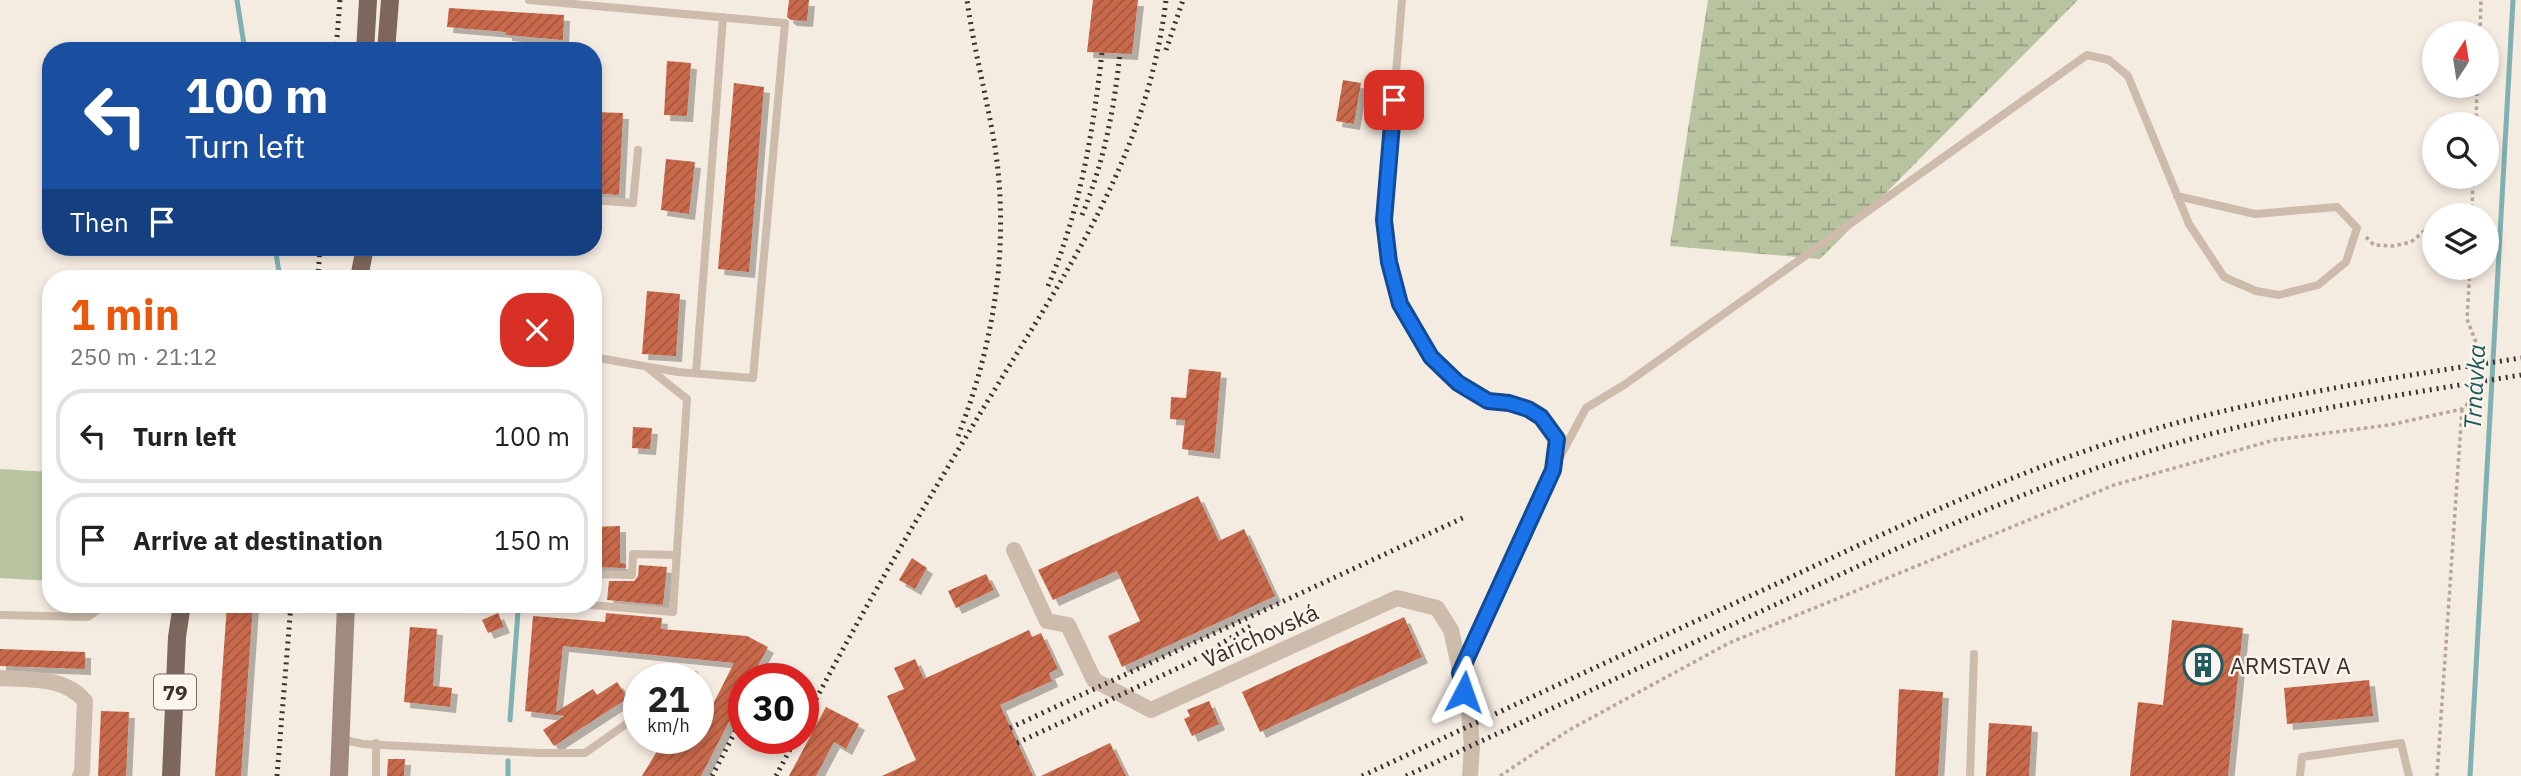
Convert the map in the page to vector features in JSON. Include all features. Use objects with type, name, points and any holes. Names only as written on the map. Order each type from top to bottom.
[{"type":"main road","points":[[366,42],[368,0]]},
{"type":"main road","points":[[387,42],[390,0]]},
{"type":"main road","name":"79","points":[[171,776],[177,637],[181,613]]},
{"type":"street","name":"Varichovská","points":[[1014,550],[1047,621],[1069,625],[1094,680],[1151,710],[1397,598],[1437,608],[1451,630],[1469,711],[1472,746],[1470,776]]},
{"type":"street","points":[[340,776],[346,613]]},
{"type":"street","points":[[0,678],[56,681],[77,691],[85,701],[80,776]]},
{"type":"lane","points":[[528,0],[785,23],[753,378],[647,367],[602,359]]},
{"type":"lane","points":[[1402,0],[1384,220],[1389,262],[1400,304],[1431,357],[1458,383],[1488,401],[1509,403],[1528,409],[1541,417],[1557,439],[1553,470]]},
{"type":"lane","points":[[696,373],[723,17]]},
{"type":"lane","points":[[1460,673],[1553,470],[1586,408],[1624,385],[2087,55],[2109,60],[2128,76],[2177,196],[2189,224],[2224,277],[2256,291],[2279,295],[2318,285],[2346,262],[2357,228],[2337,206],[2255,214],[2177,196]]},
{"type":"lane","points":[[602,201],[633,203],[638,150]]},
{"type":"lane","points":[[602,605],[673,612],[687,399],[647,367]]},
{"type":"lane","points":[[602,574],[632,575],[633,554],[677,555]]},
{"type":"lane","points":[[0,615],[88,617],[94,613]]},
{"type":"lane","points":[[1970,776],[1974,654]]},
{"type":"lane","points":[[341,739],[363,744],[540,753],[585,752],[623,726]]},
{"type":"lane","points":[[376,743],[376,776]]},
{"type":"lane","points":[[2300,776],[2302,757],[2401,743],[2409,776]]},
{"type":"path","points":[[2480,21],[2481,0]]},
{"type":"path","points":[[2357,228],[2374,244],[2393,246],[2411,242],[2422,233]]},
{"type":"path","points":[[1500,776],[1569,730],[1729,643],[2114,485],[2274,440],[2389,425],[2462,409],[2479,393],[2480,353],[2467,320],[2469,280]]},
{"type":"path","points":[[2437,776],[2462,409]]},
{"type":"green space","points":[[1708,0],[2078,0],[1820,259],[1670,246]]},
{"type":"green space","points":[[0,469],[42,471],[42,580],[0,578]]},
{"type":"building","points":[[789,0],[809,0],[807,21],[791,20],[787,17]]},
{"type":"building","points":[[1093,0],[1138,0],[1132,54],[1087,52]]},
{"type":"building","points":[[449,8],[564,15],[563,40],[447,27]]},
{"type":"building","points":[[667,61],[691,63],[687,116],[664,115]]},
{"type":"building","points":[[1343,80],[1361,83],[1354,124],[1336,121]]},
{"type":"building","points":[[734,83],[764,87],[749,272],[718,269]]},
{"type":"building","points":[[602,112],[623,113],[619,195],[602,194]]},
{"type":"building","points":[[666,159],[695,162],[689,214],[661,210]]},
{"type":"building","points":[[647,291],[680,294],[676,356],[642,354]]},
{"type":"building","points":[[1189,369],[1221,372],[1214,453],[1182,449],[1185,420],[1170,419],[1171,397],[1186,398]]},
{"type":"building","points":[[633,427],[652,428],[650,449],[632,448]]},
{"type":"building","points":[[1198,496],[1219,541],[1244,529],[1275,596],[1122,667],[1108,636],[1140,621],[1117,571],[1053,600],[1038,570]]},
{"type":"building","points":[[620,526],[620,563],[626,564],[626,568],[602,567],[602,527]]},
{"type":"building","points":[[912,558],[927,568],[915,589],[899,580]]},
{"type":"building","points":[[639,565],[667,567],[663,605],[607,600],[609,581],[634,581],[638,576]]},
{"type":"building","points":[[986,574],[994,590],[956,608],[948,591]]},
{"type":"building","points":[[226,613],[252,613],[241,776],[215,776]]},
{"type":"building","points":[[498,613],[504,627],[488,633],[482,620]]},
{"type":"building","points":[[606,613],[662,618],[661,629],[747,636],[768,647],[760,663],[734,663],[563,646],[556,712],[593,689],[597,695],[617,682],[623,691],[623,701],[554,746],[543,730],[564,716],[525,711],[533,616],[605,622]]},
{"type":"building","points":[[1404,617],[1422,657],[1260,732],[1242,692]]},
{"type":"building","name":"ARMSTAV A","points":[[2172,620],[2243,628],[2228,776],[2130,776],[2138,702],[2163,705]]},
{"type":"building","points":[[410,627],[437,629],[433,686],[452,688],[450,707],[404,702]]},
{"type":"building","points":[[1029,630],[1032,637],[1041,633],[1058,669],[1049,673],[1052,681],[1000,705],[1033,776],[882,776],[916,760],[887,696],[904,689],[894,668],[915,659],[924,679]]},
{"type":"building","points":[[0,649],[85,652],[85,669],[0,666]]},
{"type":"building","points":[[728,675],[728,724],[714,751],[714,702]]},
{"type":"building","points":[[2369,680],[2373,716],[2287,724],[2284,688]]},
{"type":"building","points":[[1899,689],[1943,692],[1938,776],[1895,776]]},
{"type":"building","points":[[1209,701],[1219,724],[1192,736],[1184,719],[1190,716],[1187,710]]},
{"type":"building","points":[[826,707],[859,724],[846,749],[834,742],[816,776],[789,776],[801,754],[819,754],[819,720]]},
{"type":"building","points":[[101,711],[129,712],[126,776],[98,776]]},
{"type":"building","points":[[1989,723],[2032,726],[2029,776],[1986,776]]},
{"type":"building","points":[[1110,743],[1126,776],[1041,776]]},
{"type":"building","points":[[655,754],[712,754],[701,776],[642,776]]},
{"type":"building","points":[[388,759],[405,759],[404,776],[387,776]]},
{"type":"waterway","points":[[237,0],[244,42]]},
{"type":"waterway","name":"Trnávka","points":[[2470,776],[2513,0]]},
{"type":"waterway","points":[[276,256],[279,270]]},
{"type":"waterway","points":[[510,720],[518,613]]},
{"type":"waterway","points":[[508,761],[508,776]]},
{"type":"railway","points":[[337,42],[340,0]]},
{"type":"railway","points":[[958,436],[971,401],[989,330],[996,294],[1001,221],[995,147],[967,0]]},
{"type":"railway","points":[[819,694],[892,562],[1074,259],[1099,211],[1122,162],[1141,111],[1156,57],[1166,0]]},
{"type":"railway","points":[[1166,50],[1183,0]]},
{"type":"railway","points":[[1048,286],[1069,229],[1084,171],[1102,52]]},
{"type":"railway","points":[[1082,215],[1107,136],[1120,53]]},
{"type":"railway","points":[[319,256],[319,270]]},
{"type":"railway","points":[[1362,776],[1906,524],[1994,485],[2085,451],[2179,422],[2276,399],[2521,358]]},
{"type":"railway","points":[[1406,776],[1869,561],[2048,485],[2187,440],[2281,417],[2521,375]]},
{"type":"railway","points":[[1010,728],[1467,516]]},
{"type":"railway","points":[[277,776],[290,613]]},
{"type":"railway","points":[[1017,743],[1189,663],[1254,624]]},
{"type":"railway","points":[[712,776],[728,746]]},
{"type":"railway","points":[[776,776],[788,754]]},
{"type":"place","name":"ARMSTAV A","points":[[2203,665]]},
{"type":"route","points":[[1394,100],[1384,220],[1389,262],[1400,304],[1431,357],[1458,383],[1488,401],[1509,403],[1528,409],[1541,417],[1557,439],[1553,470],[1460,673],[1464,692]]}]
